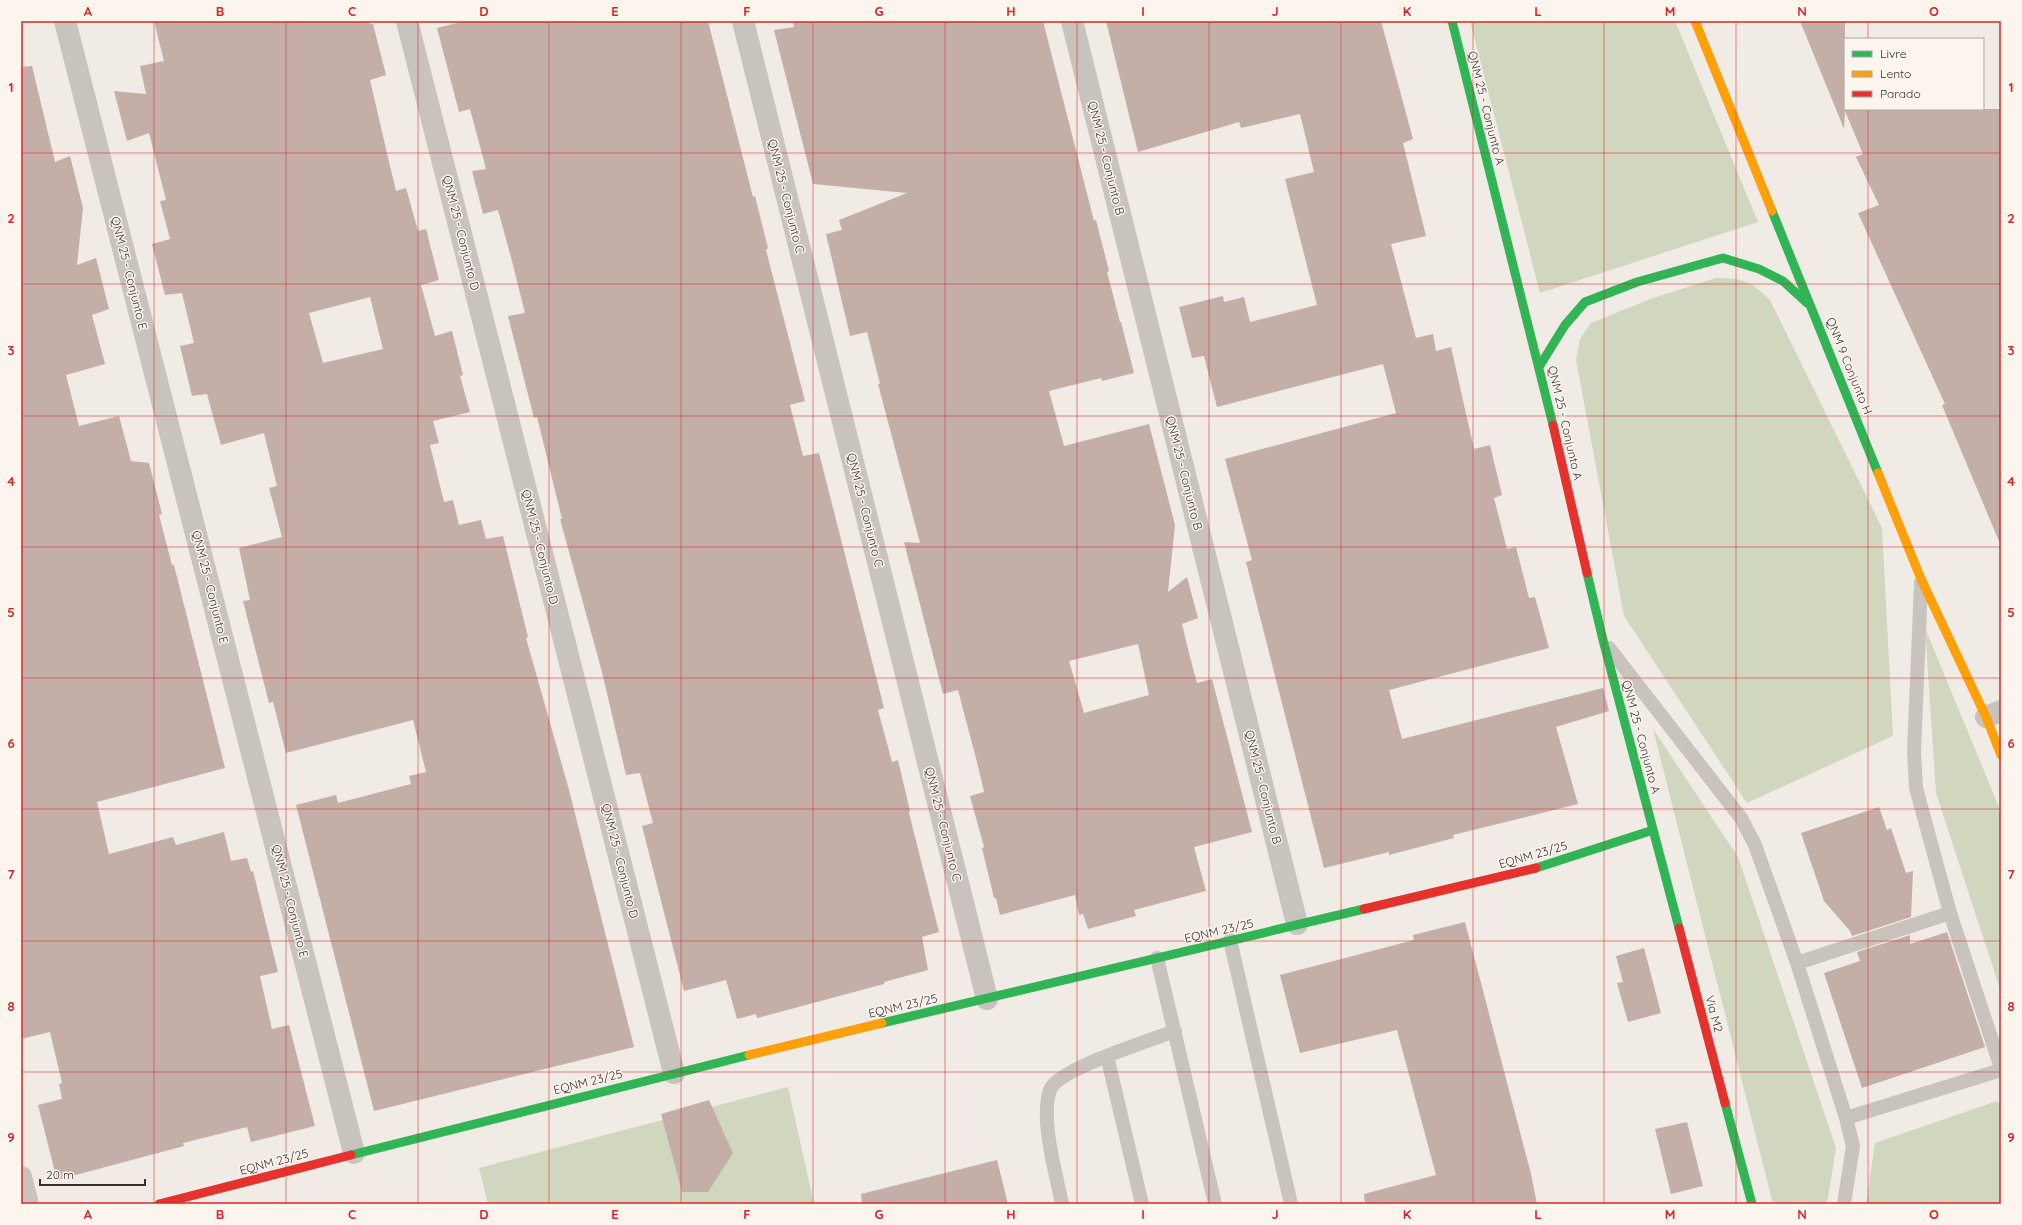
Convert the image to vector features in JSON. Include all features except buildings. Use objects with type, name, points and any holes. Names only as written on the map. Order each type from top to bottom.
[{"type":"main road","name":"QNM 25 - Conjunto A","points":[[1452,21],[1539,367],[1603,640],[1653,830]]},
{"type":"main road","name":"QNM 9 Conjunto H","points":[[1695,21],[1813,308],[1921,579],[1993,714],[2001,755]]},
{"type":"main road","points":[[1539,367],[1565,325],[1585,302],[1637,282],[1723,258],[1759,269],[1783,281],[1813,308]]},
{"type":"main road","name":"EQNM 23/25","points":[[159,1204],[354,1153],[674,1073],[1528,870],[1653,830]]},
{"type":"main road","name":"Via M2","points":[[1653,830],[1752,1204]]},
{"type":"street","name":"QNM 25 - Conjunto E","points":[[65,21],[354,1153]]},
{"type":"street","name":"QNM 25 - Conjunto D","points":[[407,21],[674,1073]]},
{"type":"street","name":"QNM 25 - Conjunto C","points":[[743,21],[987,999]]},
{"type":"street","name":"QNM 25 - Conjunto B","points":[[1072,21],[1297,924]]},
{"type":"street","points":[[21,1177],[28,1204]]},
{"type":"lane","points":[[1846,1118],[2001,1069],[1950,913],[1916,788],[1914,752],[1921,579]]},
{"type":"lane","points":[[1603,640],[1741,818],[1755,845],[1797,963],[1846,1118],[1853,1146],[1844,1204]]},
{"type":"lane","points":[[1797,963],[1950,913]]},
{"type":"lane","points":[[1230,940],[1291,1204]]},
{"type":"lane","points":[[1157,958],[1215,1204]]},
{"type":"lane","points":[[1062,1204],[1046,1116],[1050,1089],[1065,1074],[1107,1056],[1175,1032]]},
{"type":"lane","points":[[1107,1056],[1142,1204]]},
{"type":"green space","points":[[1470,21],[1675,21],[1758,222],[1540,293]]},
{"type":"green space","points":[[1716,278],[1733,279],[1746,282],[1770,300],[1882,528],[1893,736],[1747,803],[1624,616],[1576,360],[1580,339],[1591,323],[1653,298]]},
{"type":"green space","points":[[1925,628],[2001,812],[2001,992],[1936,793]]},
{"type":"green space","points":[[1653,729],[1738,857],[1836,1148],[1827,1204],[1773,1204]]},
{"type":"green space","points":[[788,1087],[814,1204],[488,1204],[479,1168]]},
{"type":"green space","points":[[1997,1101],[2001,1105],[2001,1204],[1866,1204],[1875,1143]]},
{"type":"traffic: fast","points":[[1452,21],[1553,425]]},
{"type":"traffic: fast","points":[[1772,211],[1878,473]]},
{"type":"traffic: fast","points":[[1539,367],[1565,325],[1585,302],[1637,282],[1723,258],[1759,269],[1783,281],[1807,303]]},
{"type":"traffic: fast","points":[[1587,573],[1603,640],[1679,928]]},
{"type":"traffic: fast","points":[[1536,868],[1653,830]]},
{"type":"traffic: fast","points":[[882,1023],[1364,909]]},
{"type":"traffic: fast","points":[[351,1155],[749,1055]]},
{"type":"traffic: fast","points":[[1725,1103],[1752,1204]]},
{"type":"traffic: slow","points":[[1695,21],[1772,211]]},
{"type":"traffic: slow","points":[[1878,473],[1921,579],[1986,717],[2001,755]]},
{"type":"traffic: slow","points":[[749,1055],[882,1023]]},
{"type":"traffic: jam","points":[[1553,425],[1587,573]]},
{"type":"traffic: jam","points":[[1364,909],[1536,868]]},
{"type":"traffic: jam","points":[[1679,928],[1725,1103]]},
{"type":"traffic: jam","points":[[159,1204],[351,1155]]}]
